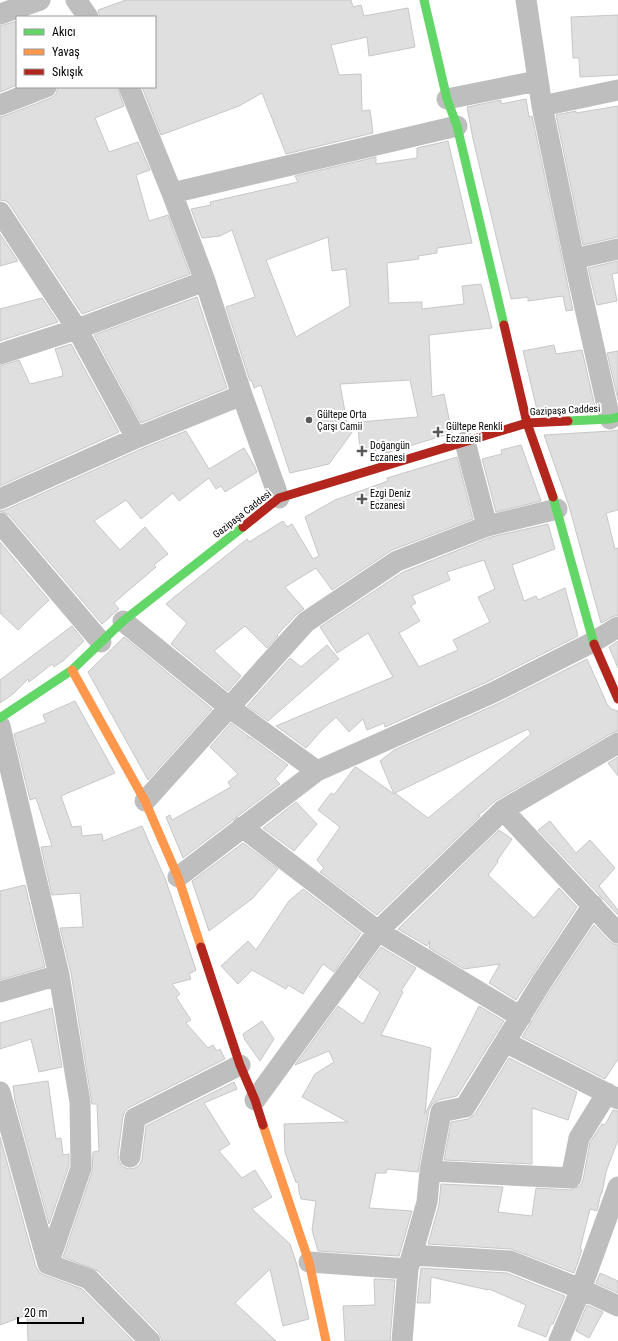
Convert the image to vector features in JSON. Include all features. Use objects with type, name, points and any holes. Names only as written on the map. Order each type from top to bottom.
[{"type":"street","points":[[0,14],[40,0]]},
{"type":"street","points":[[76,0],[87,16]]},
{"type":"street","points":[[424,0],[447,99],[456,126],[527,423],[557,509],[593,642],[618,699]]},
{"type":"street","points":[[526,0],[537,81],[574,259],[614,418]]},
{"type":"street","points":[[447,99],[537,81]]},
{"type":"street","points":[[0,105],[43,88]]},
{"type":"street","points":[[128,88],[172,193],[205,281],[242,395],[279,498]]},
{"type":"street","points":[[542,106],[618,90]]},
{"type":"street","points":[[172,193],[456,126]]},
{"type":"street","points":[[0,212],[77,329],[136,438]]},
{"type":"street","points":[[574,259],[618,249]]},
{"type":"street","points":[[0,354],[77,329],[205,281]]},
{"type":"street","points":[[0,499],[136,438],[242,395]]},
{"type":"street","name":"Gazipaşa Caddesi","points":[[0,718],[72,670],[123,621],[279,498],[527,423],[614,418]]},
{"type":"street","points":[[465,442],[487,526]]},
{"type":"street","points":[[145,801],[306,622],[397,560],[487,526],[557,509]]},
{"type":"street","points":[[0,523],[101,642]]},
{"type":"street","points":[[123,621],[230,708],[317,771]]},
{"type":"street","points":[[178,877],[317,771],[492,693],[593,642],[618,627]]},
{"type":"street","points":[[72,670],[145,801],[178,877],[240,1065],[255,1100],[309,1262],[326,1341]]},
{"type":"street","points":[[0,726],[59,975],[80,1102],[81,1168],[48,1264]]},
{"type":"street","points":[[255,1100],[378,931],[503,810],[618,743]]},
{"type":"street","points":[[503,810],[618,933]]},
{"type":"street","points":[[242,827],[378,931],[521,1017]]},
{"type":"street","points":[[402,1341],[410,1262],[427,1202],[430,1171],[441,1112],[465,1107],[543,980],[593,905]]},
{"type":"street","points":[[0,992],[59,975]]},
{"type":"street","points":[[430,1171],[571,1178],[579,1138],[612,1096],[505,1042]]},
{"type":"street","points":[[130,1157],[135,1118],[240,1065]]},
{"type":"street","points":[[0,1092],[48,1264]]},
{"type":"street","points":[[559,1341],[582,1290],[618,1187]]},
{"type":"street","points":[[309,1262],[510,1261],[618,1306]]},
{"type":"street","points":[[48,1264],[88,1279],[150,1341]]},
{"type":"building","points":[[126,0],[351,0],[353,7],[361,5],[364,16],[408,8],[415,47],[369,56],[367,37],[331,45],[339,75],[361,74],[362,111],[370,110],[373,133],[286,154],[262,93],[239,106],[161,135],[142,88],[156,88],[156,16],[100,16],[98,10]]},
{"type":"building","points":[[618,15],[618,75],[580,77],[579,58],[573,58],[571,17]]},
{"type":"building","points":[[16,21],[16,85],[0,92],[0,26]]},
{"type":"building","points":[[58,88],[117,88],[124,106],[95,118],[109,152],[138,142],[150,170],[136,175],[149,221],[168,215],[190,274],[82,314],[10,205],[6,201],[0,200],[0,117],[51,98],[56,94]]},
{"type":"building","points":[[526,99],[529,117],[532,116],[573,310],[566,311],[563,296],[528,301],[528,297],[511,299],[473,139],[467,107],[501,100],[501,104]]},
{"type":"building","points":[[618,106],[618,237],[583,245],[556,115]]},
{"type":"building","points":[[448,141],[472,243],[437,248],[437,253],[418,256],[419,259],[387,263],[389,303],[422,302],[422,309],[464,304],[462,286],[481,284],[492,328],[429,335],[432,397],[444,394],[452,433],[383,454],[382,450],[360,452],[358,424],[329,464],[290,473],[261,385],[254,388],[252,381],[250,381],[226,307],[255,297],[232,230],[220,236],[202,238],[191,209],[211,205],[210,202],[298,182],[295,176],[376,157],[376,164],[417,158],[417,148]],"holes":[[[328,237],[332,271],[346,269],[350,306],[296,337],[266,260]],[[410,380],[418,417],[347,423],[340,384]]]},
{"type":"building","points":[[0,234],[18,261],[0,266]]},
{"type":"building","points":[[618,261],[618,273],[612,274],[617,301],[597,305],[588,268]]},
{"type":"building","points":[[197,297],[227,388],[141,423],[94,335]]},
{"type":"building","points":[[42,298],[58,322],[0,341],[0,309]]},
{"type":"building","points":[[71,344],[119,432],[0,486],[0,366],[19,360],[30,384],[63,376],[55,349]]},
{"type":"building","points":[[554,345],[556,354],[582,350],[595,407],[537,410],[523,351]]},
{"type":"building","points":[[618,351],[618,400],[607,353]]},
{"type":"building","points":[[618,430],[618,510],[606,513],[615,549],[618,548],[618,615],[601,623],[569,506],[544,435]]},
{"type":"building","points":[[186,431],[209,469],[244,448],[257,472],[225,492],[221,486],[216,489],[209,478],[179,501],[173,493],[141,519],[126,500],[94,521],[120,550],[145,527],[168,554],[154,565],[156,567],[114,603],[119,609],[102,624],[9,515],[0,511],[141,449]]},
{"type":"building","points":[[521,445],[541,501],[496,512],[482,459],[502,454],[501,450]]},
{"type":"building","points":[[457,457],[473,519],[392,550],[332,590],[316,568],[285,587],[304,609],[297,614],[277,635],[278,636],[267,648],[245,626],[214,651],[241,676],[228,691],[171,644],[187,623],[166,604],[247,539],[249,542],[283,521],[287,527],[292,524],[313,559],[319,556],[305,517],[335,500],[388,481],[387,478]]},
{"type":"building","points":[[548,524],[555,549],[512,565],[524,601],[536,596],[538,600],[565,588],[578,636],[487,682],[385,727],[384,723],[367,730],[363,719],[349,732],[336,717],[306,748],[276,726],[393,677],[368,633],[337,653],[320,627],[403,572],[491,537]],"holes":[[[484,560],[495,589],[478,597],[490,622],[453,640],[458,650],[419,667],[399,633],[420,621],[411,606],[416,603],[412,596],[450,580],[447,572]]]},
{"type":"building","points":[[0,542],[49,600],[18,630],[0,613]]},
{"type":"building","points":[[72,626],[84,641],[64,660],[54,667],[52,664],[29,682],[28,679],[13,694],[0,703],[0,680]]},
{"type":"building","points":[[124,637],[212,709],[148,780],[88,672]]},
{"type":"building","points":[[618,641],[618,668],[609,647]]},
{"type":"building","points":[[327,645],[339,659],[268,721],[247,706],[290,658],[301,667]]},
{"type":"building","points":[[587,659],[607,704],[611,709],[618,711],[618,731],[612,733],[495,801],[478,815],[480,816],[377,915],[320,872],[324,868],[317,860],[340,827],[318,810],[331,793],[334,795],[355,767],[394,794],[380,761],[394,750],[497,704]],"holes":[[[528,729],[531,734],[428,818],[395,793]]]},
{"type":"building","points":[[75,701],[115,773],[61,796],[72,827],[81,826],[82,836],[102,834],[103,841],[142,826],[166,881],[196,970],[189,974],[191,979],[172,984],[180,994],[176,997],[191,1020],[186,1023],[208,1048],[213,1045],[217,1051],[220,1049],[225,1059],[130,1107],[125,1111],[118,1155],[119,1161],[123,1167],[129,1169],[135,1168],[140,1164],[142,1159],[146,1126],[234,1082],[237,1089],[204,1103],[230,1144],[219,1151],[242,1178],[255,1170],[272,1197],[252,1209],[290,1244],[297,1265],[309,1319],[283,1326],[270,1269],[235,1303],[276,1341],[162,1341],[159,1333],[98,1271],[63,1257],[92,1172],[93,1152],[99,1151],[97,1104],[92,1104],[71,973],[60,928],[83,927],[80,893],[52,895],[41,847],[52,846],[36,798],[30,800],[14,734],[46,722],[43,715]]},
{"type":"building","points":[[231,723],[249,737],[247,738],[250,737],[288,765],[275,779],[280,784],[183,858],[166,817],[170,815],[172,820],[231,787],[228,782],[238,774],[210,747]]},
{"type":"building","points":[[618,757],[618,776],[608,763]]},
{"type":"building","points":[[296,802],[317,824],[294,851],[263,828]]},
{"type":"building","points":[[550,821],[576,853],[590,840],[615,868],[599,886],[618,910],[618,915],[538,830]]},
{"type":"building","points":[[499,830],[512,839],[488,875],[534,918],[559,888],[577,907],[516,1000],[489,983],[500,964],[464,969],[429,948],[430,941],[427,946],[398,929]]},
{"type":"building","points":[[243,843],[278,869],[253,898],[209,931],[192,881]]},
{"type":"building","points":[[25,885],[45,967],[0,980],[0,891]]},
{"type":"building","points":[[303,889],[361,933],[334,972],[323,964],[303,994],[288,985],[286,989],[252,970],[238,984],[221,966],[248,941],[256,950],[289,901]]},
{"type":"building","points":[[594,925],[609,941],[618,945],[618,1059],[605,1079],[522,1037],[553,986]]},
{"type":"building","points":[[381,947],[416,968],[401,991],[403,992],[381,1035],[431,1048],[425,1114],[479,1006],[504,1021],[457,1096],[439,1100],[432,1104],[429,1110],[418,1172],[387,1169],[386,1173],[376,1173],[369,1208],[412,1211],[399,1256],[318,1251],[312,1230],[316,1201],[301,1199],[298,1181],[296,1183],[285,1152],[284,1124],[348,1122],[302,1097],[315,1074],[334,1062],[329,1051],[295,1065],[338,1006],[363,1024],[380,992],[359,977]]},
{"type":"building","points":[[52,1008],[62,1067],[39,1072],[31,1039],[0,1049],[0,1023]]},
{"type":"building","points":[[262,1021],[274,1039],[260,1061],[245,1040],[243,1034]]},
{"type":"building","points":[[509,1058],[577,1092],[568,1120],[532,1108],[532,1164],[444,1160],[451,1122],[468,1119],[475,1114]]},
{"type":"building","points":[[48,1081],[56,1139],[61,1138],[63,1155],[69,1154],[69,1166],[49,1224],[15,1101],[13,1086]]},
{"type":"building","points":[[613,1110],[618,1111],[618,1140],[606,1172],[597,1211],[590,1209],[580,1249],[582,1250],[574,1273],[511,1249],[428,1244],[439,1205],[441,1184],[503,1187],[498,1212],[532,1216],[536,1188],[570,1190],[580,1186],[583,1180],[590,1142],[602,1124],[605,1125]]},
{"type":"building","points":[[0,1137],[36,1267],[39,1272],[82,1289],[133,1341],[28,1341],[27,1315],[0,1325]]},
{"type":"building","points":[[421,1268],[507,1273],[565,1296],[546,1337],[518,1326],[526,1305],[489,1289],[431,1277],[430,1303],[417,1303]]},
{"type":"building","points":[[600,1273],[618,1281],[618,1293],[596,1283]]},
{"type":"building","points":[[374,1279],[395,1280],[390,1341],[345,1341],[343,1306],[375,1305]]},
{"type":"building","points":[[587,1305],[603,1312],[589,1338],[576,1331]]},
{"type":"traffic: fast","points":[[424,0],[447,99],[457,126],[504,325]]},
{"type":"traffic: fast","points":[[568,421],[610,419],[618,417]]},
{"type":"traffic: fast","points":[[553,497],[594,644]]},
{"type":"traffic: fast","points":[[0,718],[72,670],[123,621],[243,527]]},
{"type":"traffic: slow","points":[[72,670],[145,801],[178,877],[201,947]]},
{"type":"traffic: slow","points":[[263,1125],[309,1262],[326,1341]]},
{"type":"traffic: jam","points":[[504,325],[527,423],[553,497]]},
{"type":"traffic: jam","points":[[243,527],[279,498],[527,423],[568,421]]},
{"type":"traffic: jam","points":[[594,644],[618,699]]},
{"type":"traffic: jam","points":[[201,947],[240,1065],[255,1100],[263,1125]]},
{"type":"place","name":"Gültepe Orta Çarşı Camii","points":[[309,420]]},
{"type":"place","name":"Gültepe Renkli Eczanesi","points":[[438,432]]},
{"type":"place","name":"Doğangün Eczanesi","points":[[362,451]]},
{"type":"place","name":"Ezgi Deniz Eczanesi","points":[[362,499]]}]
